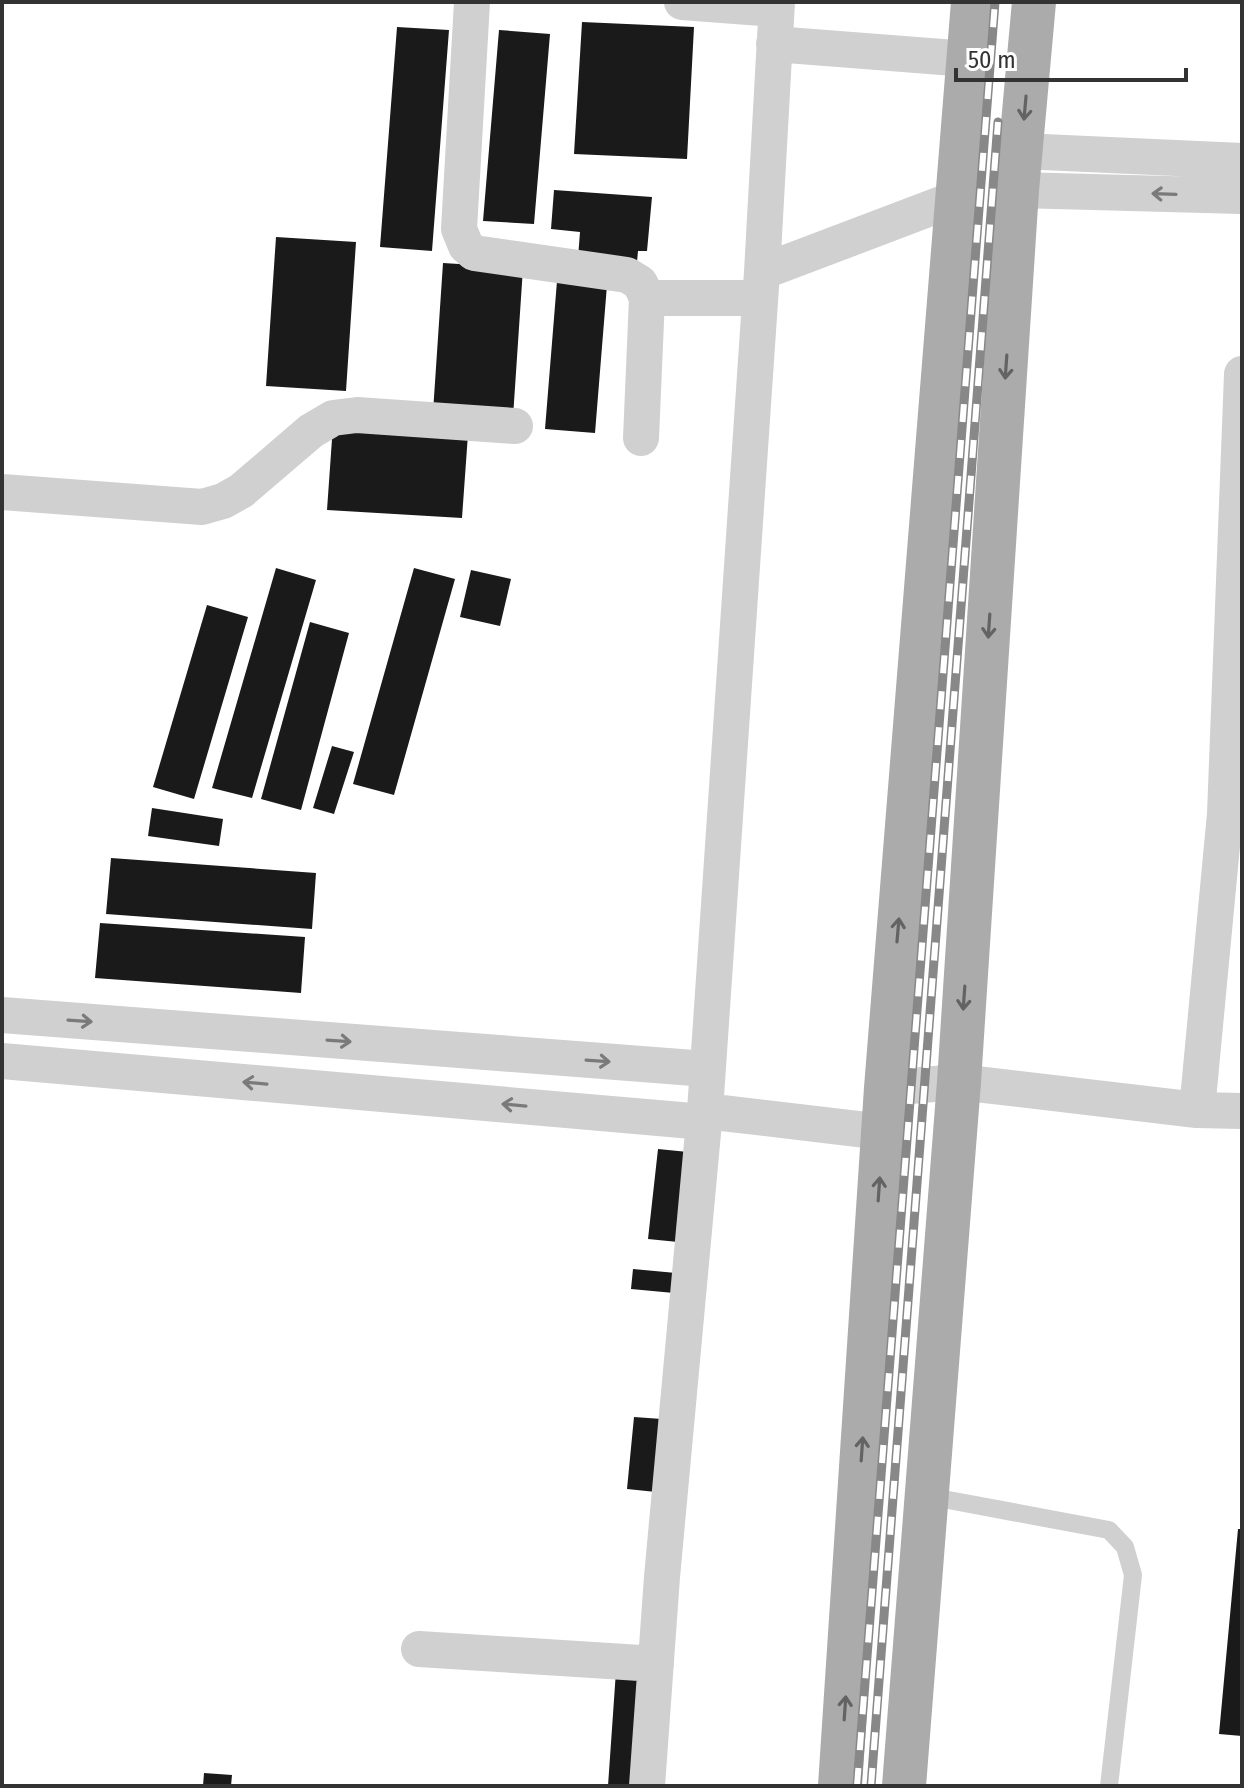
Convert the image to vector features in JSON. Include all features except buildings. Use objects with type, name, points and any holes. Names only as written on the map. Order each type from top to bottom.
[{"type":"main road","points":[[840,1786],[886,1088],[973,2]]},
{"type":"main road","points":[[904,1786],[959,1082],[1019,171],[1034,2]]},
{"type":"street","points":[[472,2],[459,229],[466,246],[474,253],[627,275],[640,283],[647,298],[641,438]]},
{"type":"street","points":[[682,2],[776,18],[968,59]]},
{"type":"street","points":[[647,1786],[704,1117],[761,285],[776,18]]},
{"type":"street","points":[[1019,171],[1242,161]]},
{"type":"street","points":[[1019,171],[1242,196]]},
{"type":"street","points":[[647,298],[761,285],[957,198]]},
{"type":"street","points":[[1197,1110],[1225,814],[1242,374]]},
{"type":"street","points":[[2,492],[202,507],[223,501],[241,491],[311,431],[333,418],[357,415],[515,426]]},
{"type":"street","points":[[2,1015],[707,1069]]},
{"type":"street","points":[[2,1061],[883,1132]]},
{"type":"street","points":[[886,1088],[959,1082],[1197,1110],[1242,1111]]},
{"type":"street","points":[[419,1649],[656,1664]]},
{"type":"lane","points":[[925,1495],[1109,1530],[1125,1547],[1133,1575],[1109,1786]]},
{"type":"railway","points":[[857,1786],[995,2]]},
{"type":"railway","points":[[871,1786],[998,122]]}]
